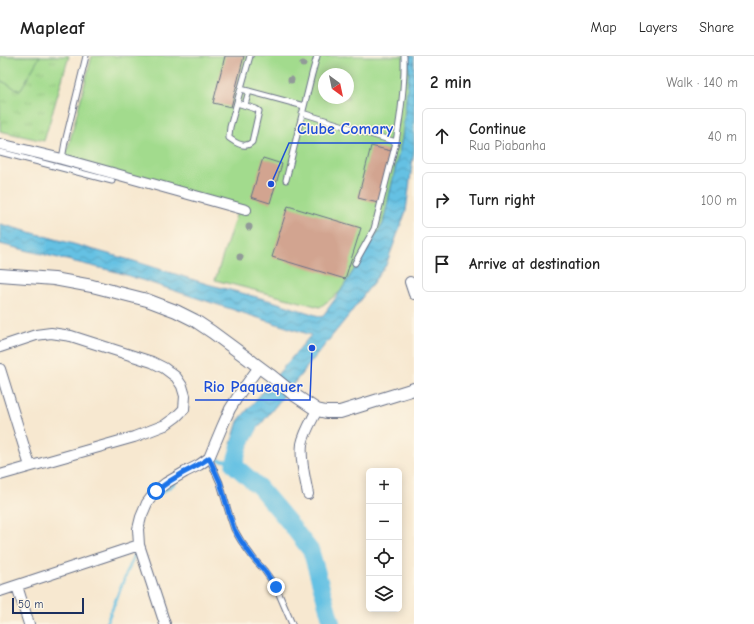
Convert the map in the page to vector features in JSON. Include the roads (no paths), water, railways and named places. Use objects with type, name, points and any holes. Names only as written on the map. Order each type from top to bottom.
[{"type":"street","points":[[0,148],[62,159],[246,210]]},
{"type":"street","points":[[0,275],[54,279],[113,291],[147,300],[176,311],[194,320],[222,339],[296,396],[317,410],[326,412],[340,412],[414,389]]},
{"type":"street","points":[[410,282],[414,294]]},
{"type":"street","points":[[0,347],[36,335],[51,333],[71,336],[152,362],[164,368],[176,377],[182,386],[185,396],[184,408],[176,417],[165,425],[134,437],[0,475]]},
{"type":"street","points":[[165,624],[139,545],[138,529],[141,517],[147,503],[156,491],[166,483],[209,458],[230,409],[259,367]]},
{"type":"street","points":[[0,369],[30,466]]},
{"type":"street","points":[[308,494],[302,458],[302,444],[317,410]]},
{"type":"street","points":[[0,591],[139,545]]},
{"type":"street","points":[[17,586],[28,624]]},
{"type":"lane","points":[[62,159],[86,56]]},
{"type":"lane","points":[[237,104],[245,105],[259,111],[250,145],[246,146],[235,142],[229,136],[237,104],[250,56]]},
{"type":"lane","points":[[286,180],[317,56]]},
{"type":"lane","points":[[355,263],[374,229],[396,142],[404,84],[404,56]]},
{"type":"lane","points":[[241,89],[304,106]]},
{"type":"lane","points":[[245,105],[249,91]]},
{"type":"lane","points":[[302,113],[396,142]]},
{"type":"lane","points":[[0,148],[112,181]]},
{"type":"lane","points":[[209,458],[220,482],[234,529],[254,559],[276,587],[292,624]]},
{"type":"water","points":[[408,56],[414,56],[414,150],[406,211],[386,265],[349,315],[257,429],[246,450],[231,444],[238,421],[311,335],[117,272],[0,244],[0,224],[137,262],[322,317],[340,292],[383,224],[402,138],[409,73]]},
{"type":"waterway","points":[[249,427],[240,444],[234,465],[259,487],[311,551],[332,624]]},
{"type":"waterway","points":[[210,459],[228,461],[234,465]]},
{"type":"waterway","points":[[161,493],[175,483]]},
{"type":"waterway","points":[[106,624],[137,548]]},
{"type":"place","name":"Clube Comary","points":[[271,184]]},
{"type":"place","name":"Rio Paquequer","points":[[312,348]]}]
